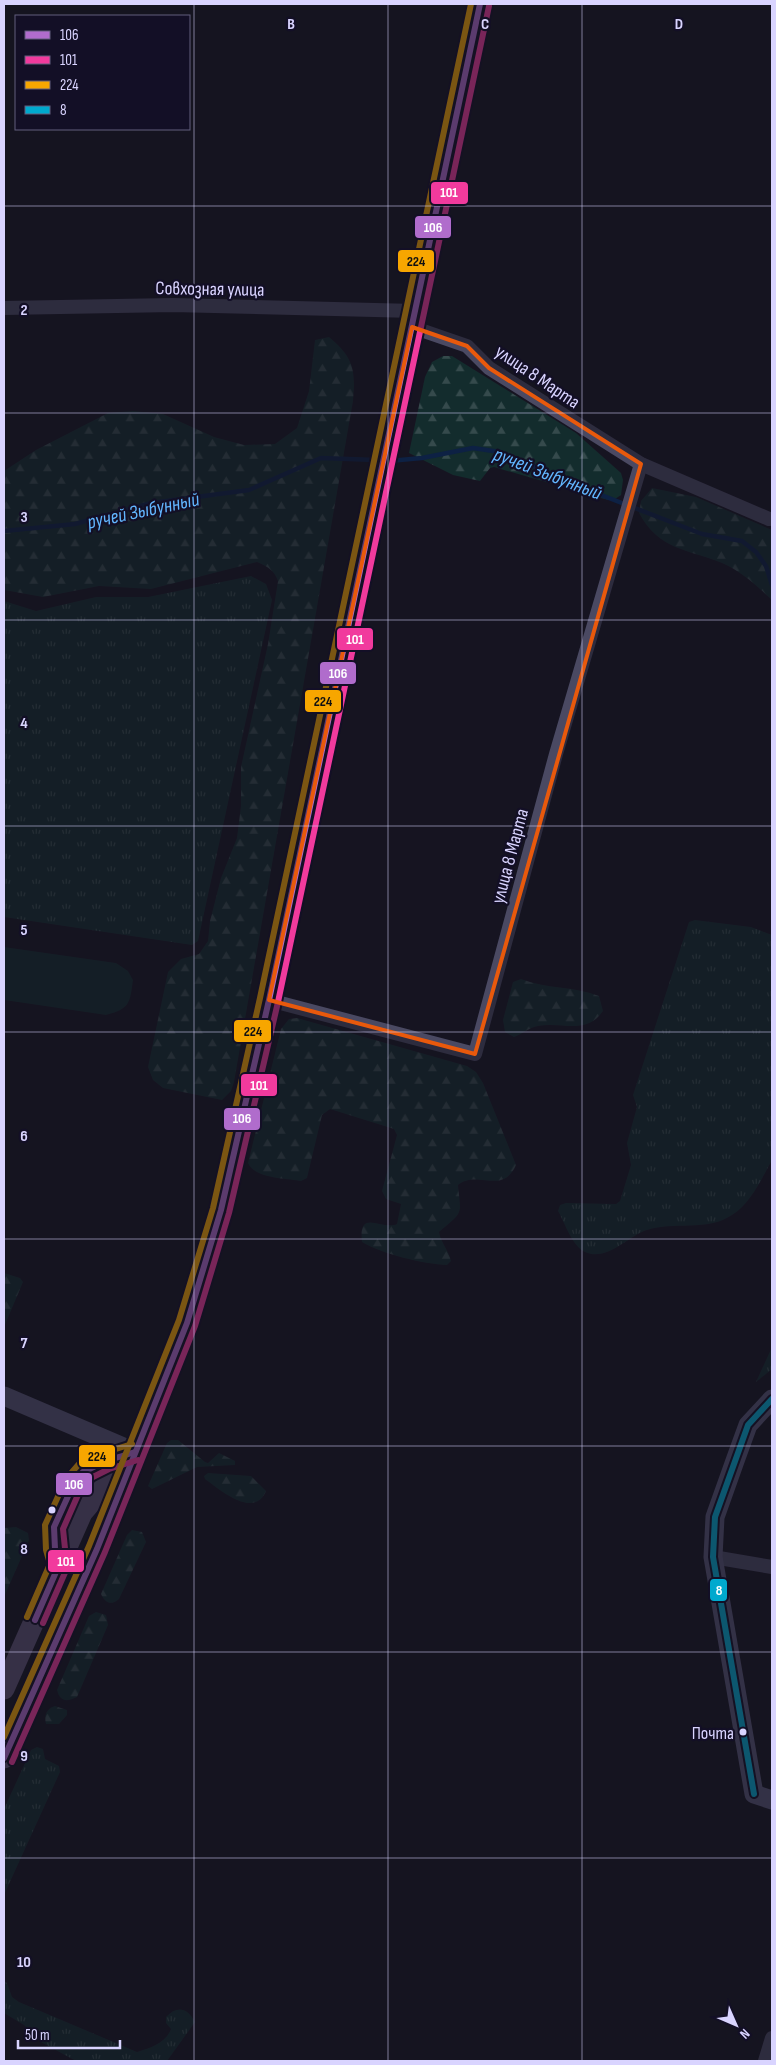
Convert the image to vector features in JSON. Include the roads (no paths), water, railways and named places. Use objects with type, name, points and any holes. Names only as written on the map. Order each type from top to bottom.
[{"type":"main road","points":[[4,1758],[97,1549],[187,1323],[221,1210],[270,1000],[480,4]]},
{"type":"main road","points":[[4,1396],[135,1452]]},
{"type":"main road","points":[[763,1798],[713,1557],[715,1517],[736,1458],[748,1426],[772,1399]]},
{"type":"main road","points":[[4,1689],[82,1513],[135,1452]]},
{"type":"street","name":"Совхозная улица","points":[[4,308],[173,305],[413,319]]},
{"type":"street","name":"улица 8 Марта","points":[[413,319],[467,346],[489,368],[641,464],[769,519]]},
{"type":"street","name":"улица 8 Марта","points":[[270,1000],[474,1054],[556,754],[641,464]]},
{"type":"street","points":[[713,1557],[772,1567]]},
{"type":"street","points":[[765,2061],[772,2038]]},
{"type":"waterway","name":"ручей Зыбунный","points":[[389,461],[422,458],[473,448],[500,452],[596,493],[702,534],[742,541],[756,552],[766,566],[772,585]]},
{"type":"waterway","name":"ручей Зыбунный","points":[[4,531],[75,524],[151,503],[249,490],[321,458],[376,460]]},
{"type":"place","name":"Почта","points":[[743,1732]]}]
